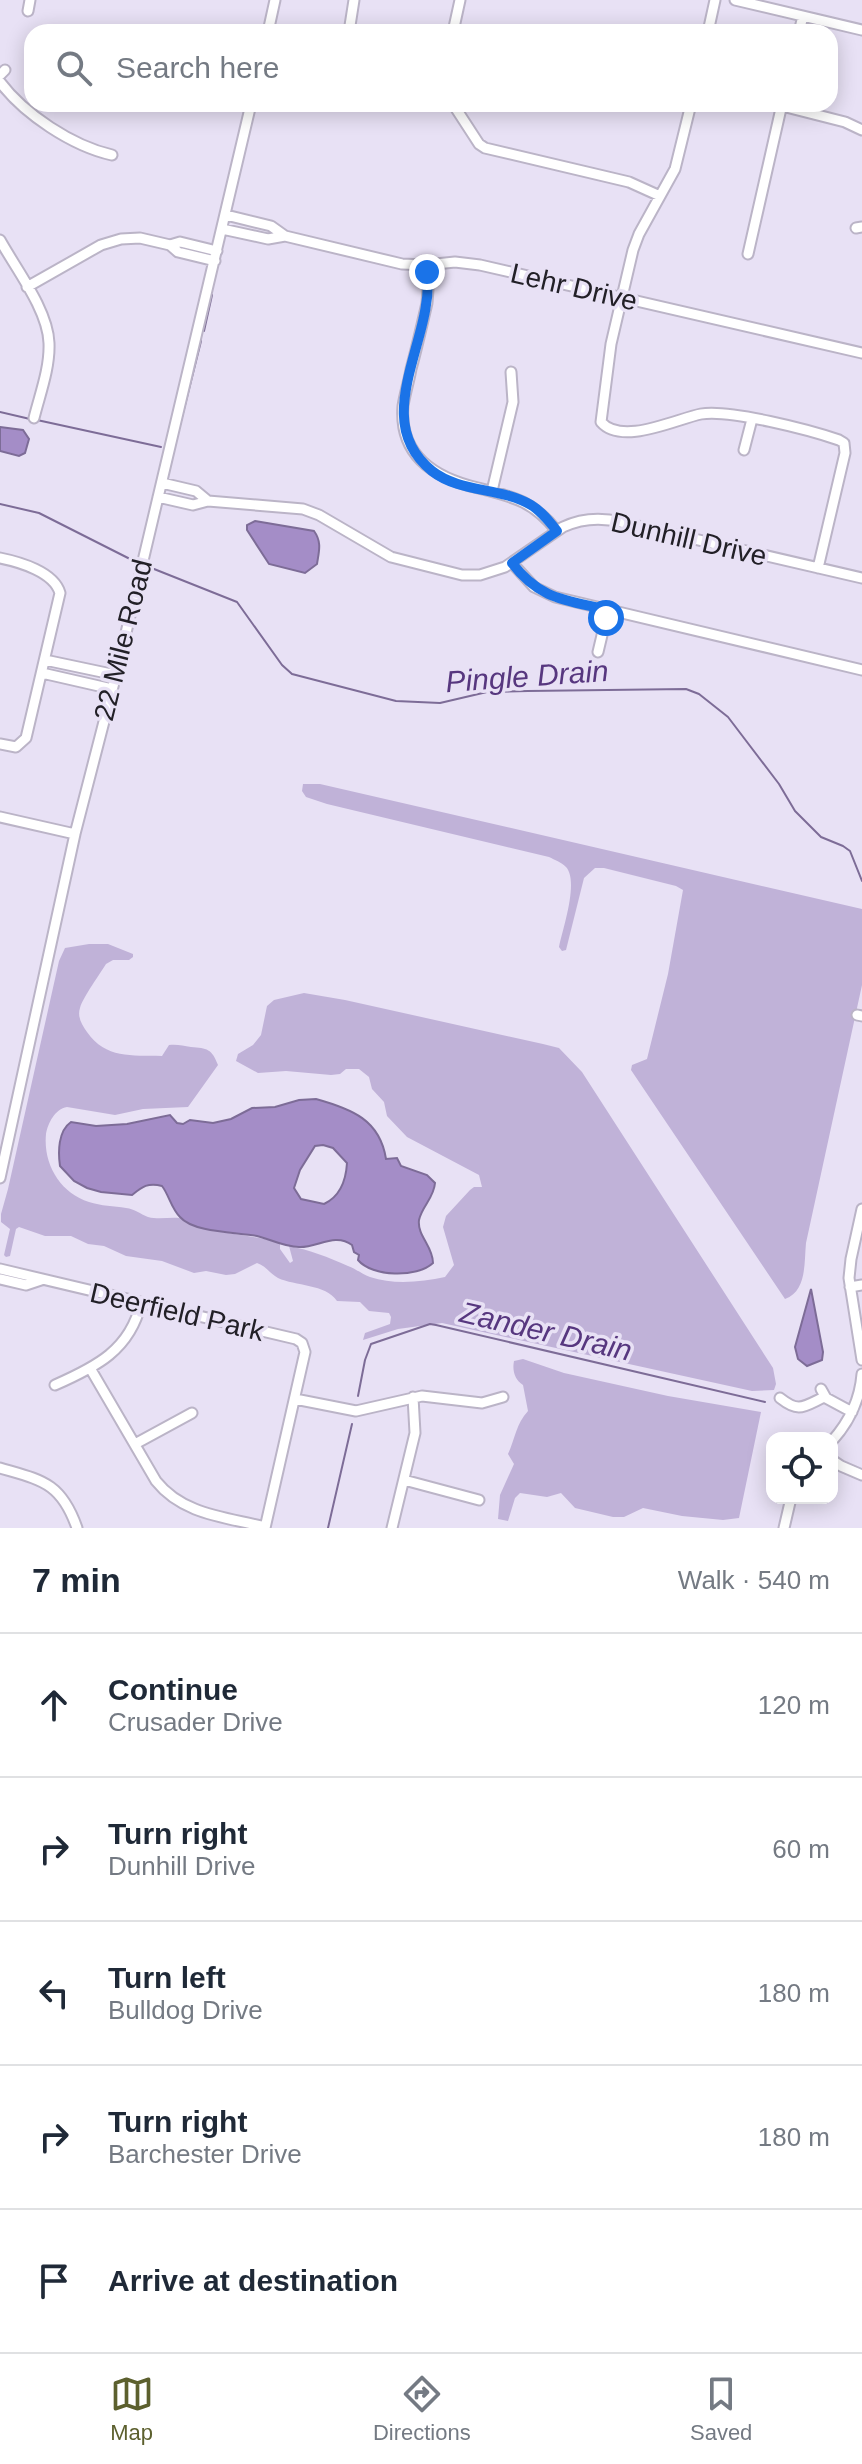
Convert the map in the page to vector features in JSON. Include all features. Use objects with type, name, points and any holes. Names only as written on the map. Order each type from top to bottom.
[{"type":"street","points":[[28,11],[30,0]]},
{"type":"street","points":[[270,24],[275,0]]},
{"type":"street","points":[[350,24],[354,0]]},
{"type":"street","points":[[455,24],[460,0]]},
{"type":"street","points":[[710,24],[715,0]]},
{"type":"street","points":[[735,0],[837,24]]},
{"type":"street","points":[[801,24],[803,16]]},
{"type":"street","points":[[838,24],[862,30]]},
{"type":"street","points":[[0,82],[24,108]]},
{"type":"street","points":[[30,112],[86,148],[112,155]]},
{"type":"street","name":"22 Mile Road","points":[[1,1172],[2,1155],[75,834],[116,675],[249,112]]},
{"type":"street","points":[[458,112],[479,144],[485,148],[629,182],[660,196]]},
{"type":"street","points":[[688,112],[678,160],[635,242],[610,353],[600,418],[603,425],[639,431],[709,413],[725,413],[835,438],[844,443],[845,453],[818,568]]},
{"type":"street","points":[[748,254],[780,112]]},
{"type":"street","points":[[808,112],[862,130]]},
{"type":"street","name":"Lehr Drive","points":[[226,215],[271,226],[285,236],[402,264],[471,263],[862,353]]},
{"type":"street","name":"Lehr Drive","points":[[222,229],[268,239],[285,236]]},
{"type":"street","points":[[27,287],[108,242],[140,238],[170,245],[180,242],[216,256]]},
{"type":"street","points":[[0,240],[45,320],[48,360],[34,418]]},
{"type":"street","points":[[426,265],[427,303],[403,407],[405,429],[411,445],[419,459],[437,474],[450,481],[492,491],[533,506],[557,531]]},
{"type":"street","points":[[492,491],[513,402],[511,372]]},
{"type":"street","points":[[744,450],[752,419]]},
{"type":"street","name":"Dunhill Drive","points":[[162,483],[196,491],[208,501]]},
{"type":"street","name":"Dunhill Drive","points":[[158,497],[193,505],[208,501],[303,509],[391,557],[453,574],[480,575],[498,570],[568,524],[587,519],[611,520],[862,578]]},
{"type":"street","points":[[0,558],[29,567],[55,582],[60,598],[27,734],[20,745],[11,747],[0,744]]},
{"type":"street","points":[[512,563],[522,576],[541,591],[555,597],[862,670]]},
{"type":"street","points":[[598,652],[608,610]]},
{"type":"street","points":[[45,660],[116,675]]},
{"type":"street","points":[[42,673],[112,689]]},
{"type":"street","points":[[0,817],[75,834]]},
{"type":"street","points":[[862,1209],[851,1259],[850,1287],[862,1360]]},
{"type":"street","points":[[0,1269],[41,1280]]},
{"type":"street","points":[[0,1279],[26,1285],[41,1280]]},
{"type":"street","name":"Deerfield Park","points":[[41,1280],[296,1339],[302,1343],[305,1352],[295,1399]]},
{"type":"street","points":[[850,1287],[862,1285]]},
{"type":"street","points":[[55,1385],[90,1368],[117,1349],[135,1325],[141,1303]]},
{"type":"street","points":[[90,1368],[156,1481],[176,1501],[202,1512],[265,1528],[295,1399],[356,1411],[413,1397],[482,1403],[503,1397]]},
{"type":"street","points":[[838,1432],[852,1412],[862,1374]]},
{"type":"street","points":[[780,1398],[790,1406],[805,1407],[822,1393],[852,1412]]},
{"type":"street","points":[[392,1528],[415,1426],[413,1397]]},
{"type":"street","points":[[135,1444],[192,1413]]},
{"type":"street","points":[[838,1464],[862,1475]]},
{"type":"street","points":[[0,1468],[45,1482],[63,1500],[77,1528]]},
{"type":"street","points":[[404,1480],[479,1500]]},
{"type":"street","points":[[784,1528],[790,1504]]},
{"type":"shaded area","points":[[0,427],[23,430],[29,439],[25,453],[19,456],[0,451]]},
{"type":"shaded area","points":[[255,521],[314,531],[319,543],[317,564],[305,573],[269,564],[247,530],[247,525]]},
{"type":"shaded area","points":[[303,784],[320,784],[862,909],[862,985],[806,1243],[803,1276],[792,1295],[785,1299],[631,1070],[632,1065],[647,1059],[668,974],[683,890],[595,868],[584,878],[566,950],[562,951],[559,947],[571,883],[570,874],[562,864],[549,857],[327,804],[306,797],[302,791]]},
{"type":"shaded area","points":[[108,944],[133,954],[129,960],[113,960],[106,964],[82,1003],[80,1021],[94,1041],[111,1051],[130,1055],[162,1056],[169,1045],[201,1048],[214,1056],[218,1065],[188,1107],[143,1109],[115,1115],[67,1107],[56,1114],[46,1134],[47,1156],[62,1184],[79,1198],[129,1209],[148,1217],[179,1218],[211,1230],[280,1243],[280,1249],[290,1263],[293,1261],[289,1246],[326,1257],[379,1280],[408,1282],[445,1277],[454,1265],[443,1227],[446,1216],[470,1190],[482,1187],[479,1175],[407,1137],[387,1116],[384,1102],[372,1089],[369,1077],[359,1069],[346,1069],[340,1074],[331,1075],[286,1071],[258,1073],[236,1061],[238,1054],[253,1045],[261,1035],[267,1006],[274,1000],[304,993],[559,1048],[582,1072],[773,1368],[774,1390],[752,1391],[442,1323],[398,1329],[363,1340],[365,1333],[390,1324],[389,1313],[369,1311],[360,1302],[337,1301],[326,1291],[278,1278],[257,1263],[235,1274],[194,1273],[162,1261],[126,1256],[71,1236],[45,1236],[19,1227],[10,1256],[6,1257],[10,1229],[1,1222],[1,1214],[59,961],[65,948]]},
{"type":"shaded area","points":[[316,1099],[362,1118],[378,1135],[386,1159],[397,1158],[401,1166],[427,1175],[435,1183],[419,1220],[420,1231],[431,1251],[433,1263],[416,1271],[395,1274],[365,1266],[346,1241],[333,1240],[293,1247],[257,1236],[205,1229],[180,1217],[162,1186],[146,1186],[132,1195],[101,1192],[74,1181],[60,1166],[61,1136],[71,1122],[96,1126],[127,1124],[170,1115],[177,1123],[190,1120],[213,1123],[231,1119],[252,1108],[275,1107]],"holes":[[[315,1146],[333,1148],[347,1163],[344,1181],[338,1192],[324,1204],[301,1199],[294,1188],[300,1170]]]},
{"type":"shaded area","points":[[811,1289],[823,1352],[822,1360],[807,1366],[798,1359],[795,1347]]},
{"type":"shaded area","points":[[523,1359],[564,1373],[761,1412],[739,1518],[723,1520],[682,1516],[643,1508],[624,1517],[613,1517],[575,1508],[561,1493],[547,1497],[520,1493],[515,1498],[508,1521],[498,1519],[500,1495],[514,1464],[508,1454],[518,1426],[528,1411],[523,1385],[516,1378],[513,1368],[514,1361]]},
{"type":"waterway","points":[[204,331],[212,295]]},
{"type":"waterway","points":[[174,449],[201,341]]},
{"type":"waterway","points":[[0,412],[30,419]]},
{"type":"waterway","points":[[37,420],[161,447]]},
{"type":"waterway","name":"Pingle Drain","points":[[0,504],[39,513],[132,560]]},
{"type":"waterway","name":"Pingle Drain","points":[[149,567],[237,602],[282,665],[292,674],[396,701],[440,703],[487,692],[528,691],[686,689],[699,694],[728,717],[779,784],[795,811],[821,837],[850,851],[862,881]]},
{"type":"waterway","name":"Zander Drain","points":[[358,1396],[371,1344],[430,1324],[765,1402]]},
{"type":"waterway","name":"Zander Drain","points":[[328,1528],[352,1424]]},
{"type":"route","points":[[427,272],[427,303],[403,407],[403,422],[411,445],[419,459],[443,478],[511,496],[538,510],[557,531],[512,563],[534,587],[555,597],[608,610],[606,618]]}]
